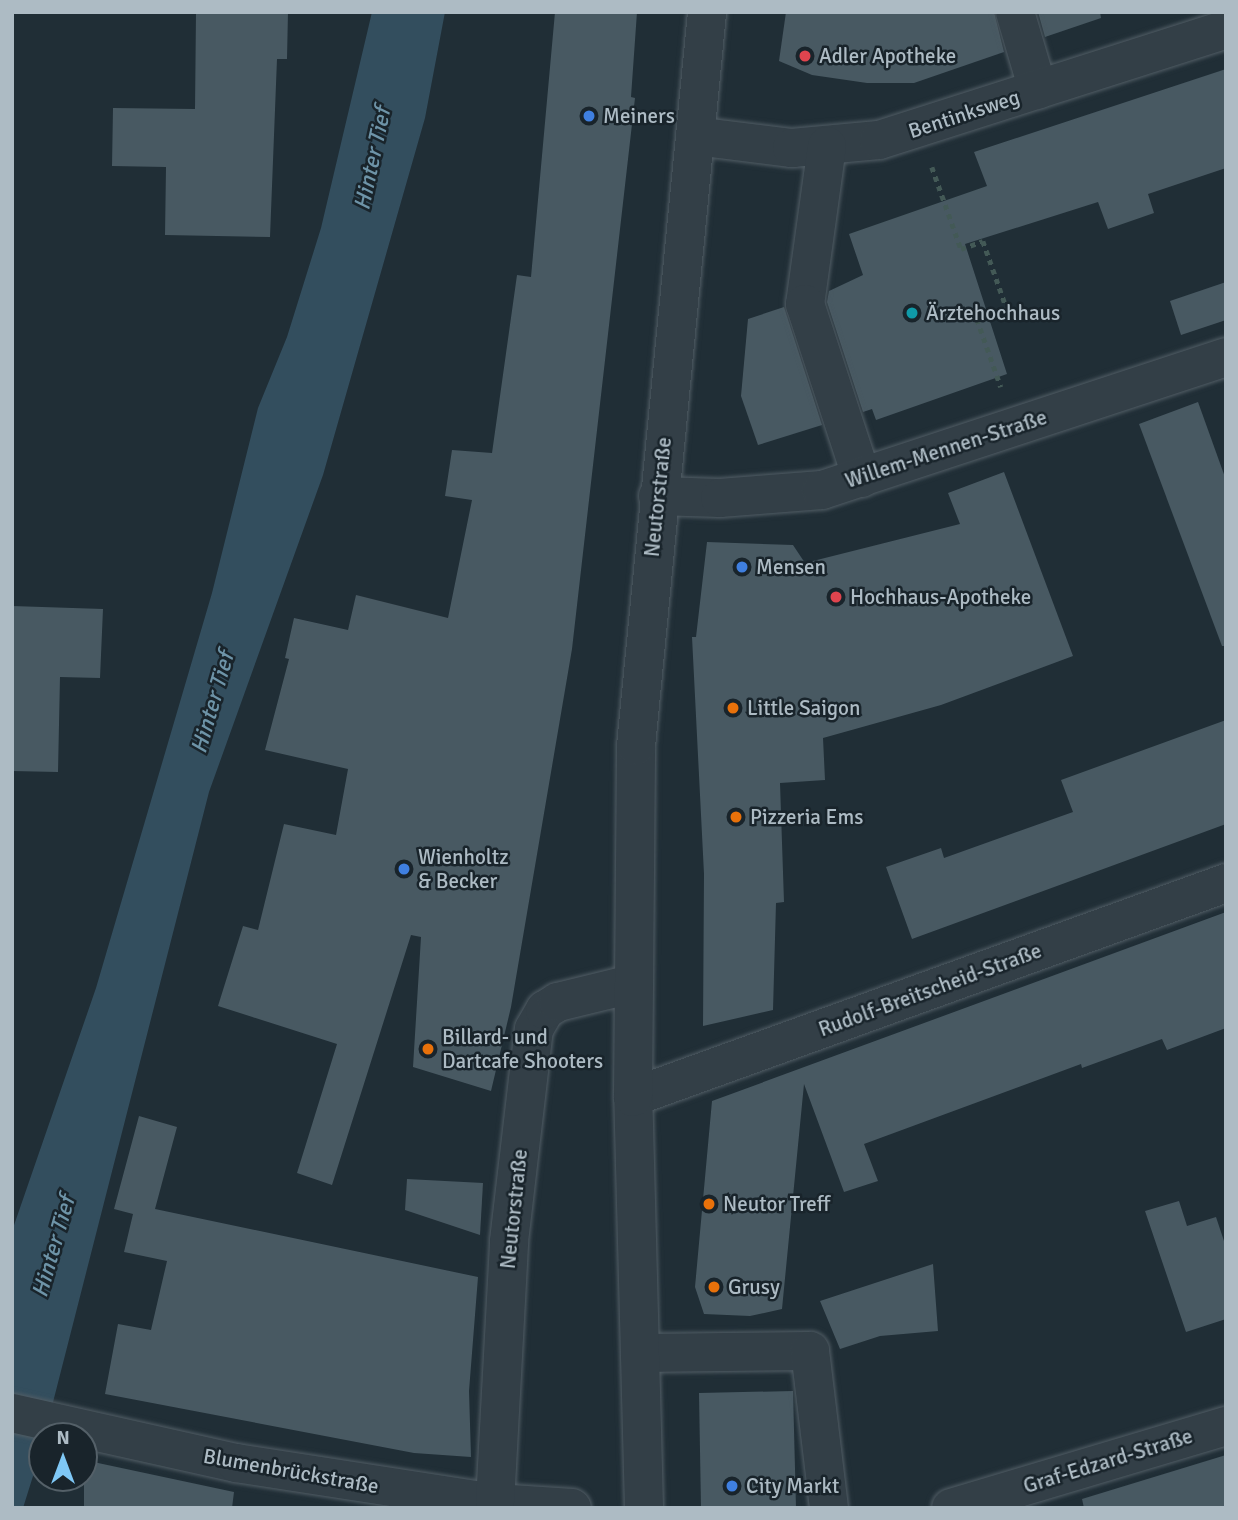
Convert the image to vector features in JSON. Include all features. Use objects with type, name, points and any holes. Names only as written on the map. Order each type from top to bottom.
[{"type":"street","name":"Neutorstraße","points":[[644,1508],[633,1097],[636,746],[658,496],[707,12]]},
{"type":"street","points":[[1015,12],[1038,90]]},
{"type":"street","name":"Bentinksweg","points":[[695,136],[780,147],[827,146],[919,130],[1226,29]]},
{"type":"street","points":[[827,146],[805,304],[862,478]]},
{"type":"street","name":"Willem-Mennen-Straße","points":[[658,496],[781,496],[862,478],[1226,357]]},
{"type":"street","name":"Rudolf-Breitscheid-Straße","points":[[633,1097],[1226,883]]},
{"type":"street","name":"Neutorstraße","points":[[495,1503],[509,1241],[534,1029],[545,1010],[558,1002],[632,984]]},
{"type":"street","points":[[640,1353],[810,1351],[829,1508]]},
{"type":"street","name":"Blumenbrückstraße","points":[[12,1413],[236,1463],[363,1496],[572,1508]]},
{"type":"street","name":"Graf-Edzard-Straße","points":[[951,1508],[1226,1426]]},
{"type":"path","points":[[919,130],[961,249],[983,241],[1007,309],[977,320],[1015,426]]},
{"type":"water","name":"Hinter Tief","points":[[372,12],[445,12],[425,118],[323,475],[209,792],[48,1422],[28,1422],[28,1492],[23,1508],[12,1508],[12,1231],[96,988],[212,593],[258,408],[287,337],[321,228]]},
{"type":"building","points":[[196,12],[288,12],[287,59],[277,59],[270,237],[165,235],[166,167],[112,166],[113,108],[195,109]]},
{"type":"building","points":[[555,12],[637,12],[631,97],[635,98],[572,649],[511,1007],[491,1091],[413,1067],[421,937],[411,935],[332,1185],[297,1173],[337,1044],[218,1006],[243,926],[258,930],[284,824],[336,835],[348,769],[265,750],[289,659],[285,658],[294,618],[348,630],[356,595],[448,618],[472,500],[445,496],[452,450],[492,453],[517,275],[531,277]]},
{"type":"building","points":[[786,12],[994,12],[1004,52],[914,83],[867,83],[812,75],[779,61]]},
{"type":"building","points":[[1038,12],[1100,12],[1101,18],[1045,37]]},
{"type":"building","points":[[1226,69],[1226,168],[1148,194],[1154,213],[1108,229],[1098,202],[965,244],[1007,374],[876,420],[872,409],[863,412],[827,302],[829,291],[863,275],[849,234],[987,186],[974,152]]},
{"type":"building","points":[[1226,282],[1226,320],[1181,335],[1170,301]]},
{"type":"building","points":[[784,307],[822,425],[758,445],[741,396],[748,319]]},
{"type":"building","points":[[1198,402],[1226,480],[1226,646],[1222,646],[1139,424]]},
{"type":"building","points":[[1004,472],[1073,656],[941,705],[823,738],[825,780],[780,783],[784,902],[776,903],[773,1010],[703,1026],[704,874],[692,637],[696,637],[707,542],[793,545],[805,563],[960,524],[948,493]]},
{"type":"building","points":[[12,606],[103,609],[100,678],[60,677],[58,772],[12,771]]},
{"type":"building","points":[[1226,720],[1226,824],[912,939],[886,867],[941,848],[944,858],[1073,812],[1061,780]]},
{"type":"building","points":[[1226,912],[1226,1028],[1167,1050],[1162,1039],[1082,1068],[1081,1064],[864,1144],[878,1181],[844,1192],[804,1084],[782,1309],[750,1316],[704,1314],[695,1287],[712,1101]]},
{"type":"building","points":[[139,1116],[177,1127],[155,1209],[478,1277],[469,1391],[471,1457],[414,1453],[105,1394],[118,1324],[151,1330],[167,1261],[124,1252],[133,1214],[114,1209]]},
{"type":"building","points":[[407,1179],[483,1183],[480,1235],[405,1210]]},
{"type":"building","points":[[1179,1201],[1187,1226],[1216,1217],[1226,1247],[1226,1319],[1186,1332],[1145,1211]]},
{"type":"building","points":[[933,1264],[938,1331],[880,1336],[840,1349],[820,1301]]},
{"type":"building","points":[[793,1391],[796,1508],[701,1508],[699,1393]]},
{"type":"building","points":[[1226,1455],[1226,1508],[1084,1508],[1082,1499]]},
{"type":"building","points":[[98,1463],[234,1492],[232,1508],[84,1508],[84,1492],[98,1492]]},
{"type":"place","name":"Adler Apotheke","points":[[805,56]]},
{"type":"place","name":"Meiners","points":[[589,116]]},
{"type":"place","name":"Ärztehochhaus","points":[[912,313]]},
{"type":"place","name":"Mensen","points":[[742,567]]},
{"type":"place","name":"Hochhaus-Apotheke","points":[[836,597]]},
{"type":"place","name":"Little Saigon","points":[[733,708]]},
{"type":"place","name":"Pizzeria Ems","points":[[736,817]]},
{"type":"place","name":"Wienholtz & Becker","points":[[404,869]]},
{"type":"place","name":"Billard- und Dartcafe Shooters","points":[[428,1049]]},
{"type":"place","name":"Neutor Treff","points":[[709,1204]]},
{"type":"place","name":"Grusy","points":[[714,1287]]},
{"type":"place","name":"City Markt","points":[[732,1486]]}]
